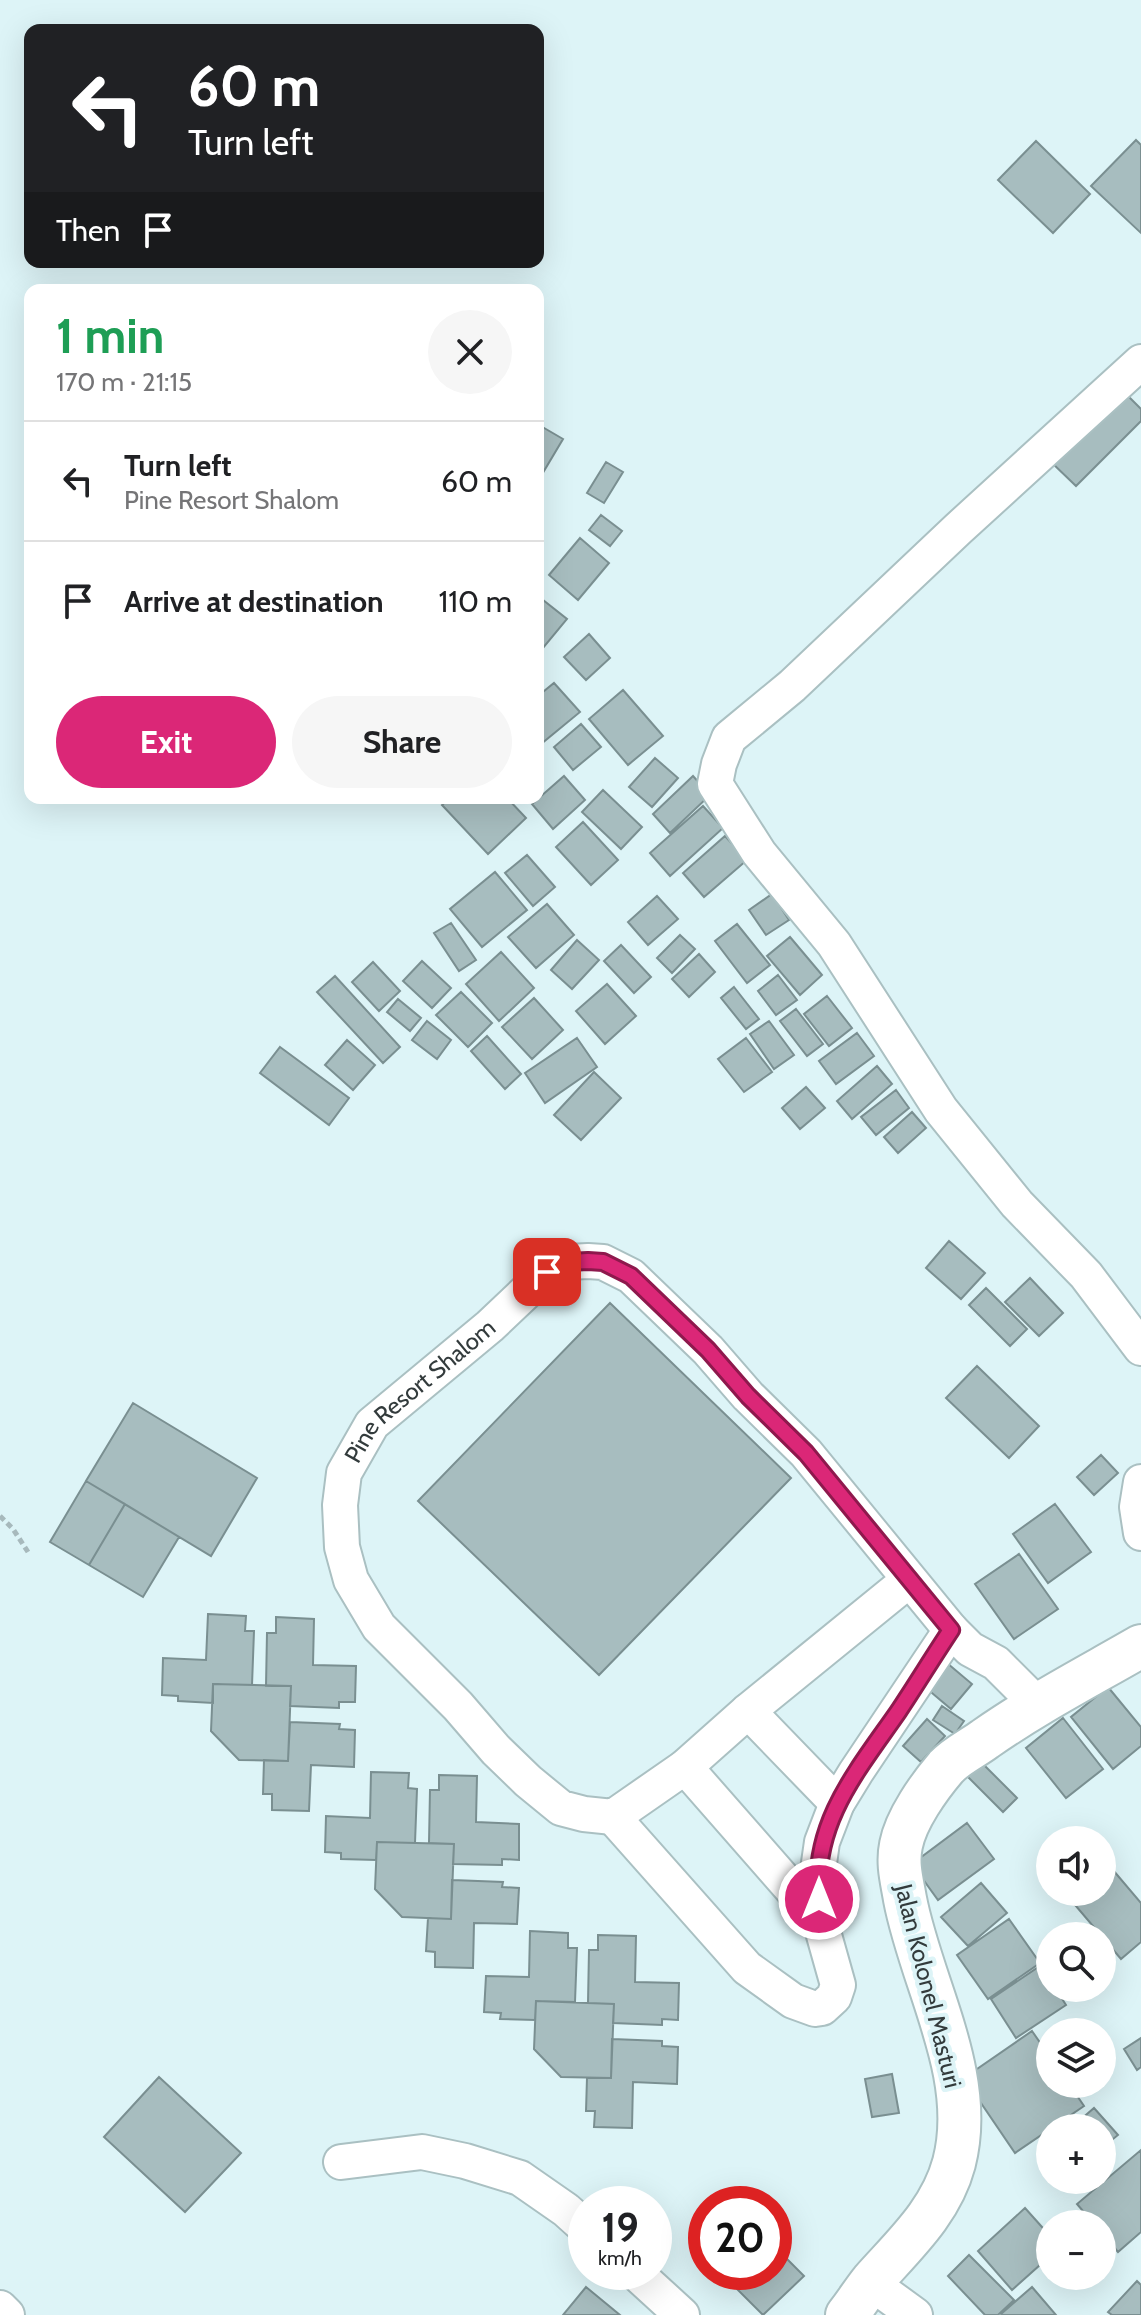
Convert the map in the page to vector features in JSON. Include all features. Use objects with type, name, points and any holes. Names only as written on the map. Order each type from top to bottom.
[{"type":"main road","name":"Jalan Kolonel Masturi","points":[[859,2299],[913,2237],[939,2201],[949,2180],[958,2144],[958,2109],[950,2051],[909,1920],[899,1869],[901,1844],[911,1819],[947,1766],[1027,1711],[1141,1646]]},
{"type":"street","points":[[1141,362],[792,686],[729,738],[715,784],[759,853],[834,944],[941,1110],[1017,1204],[1086,1275],[1141,1348]]},
{"type":"street","name":"Pine Resort Shalom","points":[[613,1817],[561,1808],[496,1750],[458,1706],[379,1627],[351,1580],[342,1547],[340,1505],[344,1473],[372,1424],[490,1326],[547,1272],[569,1262],[603,1262],[631,1276],[708,1350],[748,1396],[806,1453],[960,1639],[996,1663],[1027,1711]]},
{"type":"street","points":[[1141,1482],[1137,1507],[1141,1533]]},
{"type":"street","points":[[909,1580],[748,1711],[685,1767],[613,1817],[747,1968],[793,2001],[815,2009],[822,2008],[834,1997],[838,1985],[820,1921],[818,1860],[837,1803],[960,1639]]},
{"type":"street","points":[[748,1711],[837,1803]]},
{"type":"street","points":[[685,1767],[820,1921]]},
{"type":"street","points":[[341,2162],[422,2152],[465,2161],[520,2178],[568,2212]]},
{"type":"street","points":[[655,2290],[682,2315]]},
{"type":"street","points":[[859,2299],[915,2315]]},
{"type":"street","points":[[0,2308],[7,2315]]},
{"type":"path","points":[[0,1516],[28,1552]]},
{"type":"building","points":[[1136,140],[1141,145],[1141,233],[1091,186]]},
{"type":"building","points":[[1036,141],[1090,194],[1053,233],[998,180]]},
{"type":"building","points":[[1121,389],[1141,409],[1141,421],[1076,486],[1050,461]]},
{"type":"building","points":[[544,428],[563,439],[544,471]]},
{"type":"building","points":[[606,462],[623,472],[604,503],[587,493]]},
{"type":"building","points":[[601,515],[622,531],[610,546],[589,530]]},
{"type":"building","points":[[580,538],[609,563],[578,600],[549,575]]},
{"type":"building","points":[[544,601],[567,619],[544,647]]},
{"type":"building","points":[[589,634],[610,658],[586,680],[564,657]]},
{"type":"building","points":[[554,683],[580,712],[544,742],[544,691]]},
{"type":"building","points":[[623,690],[663,736],[628,765],[589,719]]},
{"type":"building","points":[[581,724],[601,747],[573,770],[554,747]]},
{"type":"building","points":[[655,758],[678,778],[652,807],[629,787]]},
{"type":"building","points":[[564,776],[585,800],[553,829],[532,804],[544,804],[544,794]]},
{"type":"building","points":[[693,776],[710,795],[670,833],[653,814]]},
{"type":"building","points":[[603,790],[642,827],[621,849],[582,812]]},
{"type":"building","points":[[513,804],[526,818],[488,854],[442,805]]},
{"type":"building","points":[[703,806],[723,828],[670,876],[650,853]]},
{"type":"building","points":[[583,822],[618,860],[591,885],[556,847]]},
{"type":"building","points":[[725,836],[747,860],[704,897],[683,873]]},
{"type":"building","points":[[527,855],[555,887],[533,906],[505,873]]},
{"type":"building","points":[[495,872],[527,910],[482,947],[450,909]]},
{"type":"building","points":[[772,894],[789,920],[766,935],[749,910]]},
{"type":"building","points":[[657,896],[678,919],[648,945],[628,922]]},
{"type":"building","points":[[547,904],[574,935],[536,968],[508,937]]},
{"type":"building","points":[[451,923],[476,960],[459,971],[434,933]]},
{"type":"building","points":[[737,924],[770,965],[747,983],[715,941]]},
{"type":"building","points":[[680,935],[695,949],[672,973],[657,958]]},
{"type":"building","points":[[790,937],[822,975],[800,995],[767,956]]},
{"type":"building","points":[[577,940],[599,960],[572,989],[551,970]]},
{"type":"building","points":[[621,945],[651,977],[634,993],[604,961]]},
{"type":"building","points":[[501,952],[534,988],[499,1021],[466,984]]},
{"type":"building","points":[[699,954],[715,972],[689,997],[672,979]]},
{"type":"building","points":[[422,961],[451,988],[432,1008],[403,981]]},
{"type":"building","points":[[373,962],[400,991],[379,1011],[352,982]]},
{"type":"building","points":[[778,975],[797,1000],[776,1015],[758,991]]},
{"type":"building","points":[[335,976],[400,1047],[383,1063],[317,992]]},
{"type":"building","points":[[607,984],[636,1016],[605,1044],[576,1011]]},
{"type":"building","points":[[734,987],[759,1019],[746,1029],[721,998]]},
{"type":"building","points":[[461,992],[492,1023],[468,1047],[436,1015]]},
{"type":"building","points":[[827,996],[852,1028],[829,1046],[804,1014]]},
{"type":"building","points":[[534,998],[563,1030],[532,1059],[502,1027]]},
{"type":"building","points":[[398,999],[421,1018],[410,1031],[387,1012]]},
{"type":"building","points":[[796,1009],[823,1044],[807,1056],[780,1021]]},
{"type":"building","points":[[427,1021],[451,1040],[437,1059],[412,1040]]},
{"type":"building","points":[[769,1021],[794,1055],[774,1069],[750,1034]]},
{"type":"building","points":[[857,1033],[874,1056],[836,1084],[819,1061]]},
{"type":"building","points":[[487,1036],[521,1074],[505,1089],[471,1051]]},
{"type":"building","points":[[577,1038],[597,1067],[545,1103],[525,1073]]},
{"type":"building","points":[[746,1038],[772,1072],[744,1092],[718,1059]]},
{"type":"building","points":[[347,1040],[375,1065],[353,1090],[325,1065]]},
{"type":"building","points":[[280,1047],[349,1098],[329,1125],[260,1073]]},
{"type":"building","points":[[877,1066],[892,1084],[852,1119],[837,1101]]},
{"type":"building","points":[[594,1072],[621,1098],[581,1140],[554,1115]]},
{"type":"building","points":[[806,1087],[825,1108],[800,1129],[782,1108]]},
{"type":"building","points":[[896,1090],[909,1108],[876,1135],[861,1117]]},
{"type":"building","points":[[912,1112],[926,1128],[898,1153],[884,1137]]},
{"type":"building","points":[[949,1241],[985,1273],[961,1299],[926,1268]]},
{"type":"building","points":[[1030,1278],[1063,1313],[1039,1336],[1005,1302]]},
{"type":"building","points":[[986,1288],[1027,1329],[1010,1346],[969,1305]]},
{"type":"building","points":[[610,1303],[791,1478],[599,1675],[418,1501]]},
{"type":"building","points":[[977,1366],[1039,1426],[1009,1458],[946,1398]]},
{"type":"building","points":[[133,1403],[257,1478],[211,1556],[86,1481]]},
{"type":"building","points":[[1101,1455],[1118,1473],[1094,1495],[1077,1477]]},
{"type":"building","points":[[86,1481],[125,1504],[89,1565],[50,1542]]},
{"type":"building","points":[[125,1504],[179,1537],[143,1597],[89,1565]]},
{"type":"building","points":[[1055,1504],[1091,1552],[1048,1583],[1013,1534]]},
{"type":"building","points":[[1019,1554],[1058,1609],[1014,1639],[975,1584]]},
{"type":"building","points":[[208,1614],[246,1616],[245,1631],[254,1631],[252,1685],[213,1684],[213,1703],[178,1701],[178,1696],[162,1695],[163,1658],[206,1660]]},
{"type":"building","points":[[276,1617],[314,1619],[313,1665],[356,1666],[355,1702],[339,1702],[339,1708],[290,1706],[291,1686],[266,1686],[267,1633],[276,1633]]},
{"type":"building","points":[[947,1663],[972,1684],[951,1709],[926,1688]]},
{"type":"building","points":[[213,1684],[291,1686],[288,1761],[239,1760],[211,1731]]},
{"type":"building","points":[[1108,1687],[1141,1727],[1141,1746],[1113,1769],[1071,1717]]},
{"type":"building","points":[[942,1706],[964,1721],[955,1734],[933,1720]]},
{"type":"building","points":[[1063,1718],[1103,1769],[1066,1798],[1026,1748]]},
{"type":"building","points":[[927,1719],[945,1736],[921,1762],[903,1746]]},
{"type":"building","points":[[290,1722],[340,1724],[339,1729],[355,1730],[354,1767],[311,1765],[309,1811],[272,1810],[272,1794],[263,1794],[264,1760],[288,1761]]},
{"type":"building","points":[[971,1752],[1017,1798],[1003,1812],[957,1766]]},
{"type":"building","points":[[371,1772],[409,1773],[408,1788],[417,1789],[415,1843],[377,1842],[376,1860],[341,1859],[341,1853],[325,1852],[326,1816],[370,1818]]},
{"type":"building","points":[[439,1775],[477,1776],[476,1822],[519,1824],[519,1860],[502,1859],[502,1865],[453,1864],[454,1844],[429,1843],[430,1790],[439,1790]]},
{"type":"building","points":[[967,1823],[994,1859],[938,1900],[912,1864]]},
{"type":"building","points":[[377,1842],[454,1844],[451,1919],[402,1917],[375,1889]]},
{"type":"building","points":[[1116,1874],[1141,1903],[1141,1942],[1121,1959],[1116,1953],[1116,1922],[1090,1922],[1076,1906],[1116,1906]]},
{"type":"building","points":[[452,1880],[503,1882],[502,1887],[519,1888],[517,1924],[474,1923],[473,1968],[435,1967],[435,1952],[426,1951],[428,1918],[451,1919]]},
{"type":"building","points":[[981,1883],[1007,1913],[968,1946],[941,1917]]},
{"type":"building","points":[[1009,1919],[1036,1957],[1036,1966],[988,1999],[957,1955]]},
{"type":"building","points":[[530,1931],[568,1933],[568,1948],[577,1948],[575,2002],[536,2001],[535,2020],[500,2019],[501,2013],[484,2012],[486,1976],[529,1977]]},
{"type":"building","points":[[598,1935],[636,1936],[635,1982],[679,1983],[678,2020],[662,2019],[662,2025],[613,2023],[614,2004],[588,2003],[589,1950],[598,1950]]},
{"type":"building","points":[[1036,1969],[1036,2002],[1064,2002],[1066,2005],[1046,2018],[1036,2018],[1036,2025],[1016,2038],[991,1999]]},
{"type":"building","points":[[536,2001],[614,2004],[611,2078],[561,2077],[534,2049]]},
{"type":"building","points":[[1032,2031],[1036,2037],[1036,2098],[1079,2098],[1084,2106],[1072,2114],[1036,2114],[1036,2139],[1015,2153],[964,2078]]},
{"type":"building","points":[[1141,2038],[1141,2067],[1137,2070],[1124,2049]]},
{"type":"building","points":[[612,2039],[662,2041],[662,2046],[678,2047],[677,2084],[633,2082],[632,2128],[594,2127],[595,2111],[586,2111],[587,2078],[611,2078]]},
{"type":"building","points":[[892,2074],[899,2113],[872,2117],[865,2079]]},
{"type":"building","points":[[159,2077],[241,2153],[185,2212],[104,2137]]},
{"type":"building","points":[[1141,2150],[1141,2232],[1118,2252],[1116,2210],[1082,2210],[1077,2204],[1089,2194],[1116,2194],[1116,2171]]},
{"type":"building","points":[[1025,2208],[1036,2220],[1036,2269],[1012,2290],[978,2251]]},
{"type":"building","points":[[969,2255],[1014,2300],[998,2315],[985,2315],[948,2276]]},
{"type":"building","points":[[792,2264],[804,2276],[792,2287]]},
{"type":"building","points":[[1137,2281],[1141,2285],[1141,2315],[1112,2315],[1108,2312]]},
{"type":"building","points":[[1032,2287],[1056,2315],[1001,2314]]},
{"type":"building","points":[[584,2290],[590,2290],[620,2315],[563,2315]]},
{"type":"building","points":[[738,2290],[789,2290],[763,2315]]},
{"type":"route","points":[[547,1272],[569,1262],[588,1261],[603,1262],[631,1276],[708,1350],[748,1396],[806,1453],[951,1630],[837,1803],[818,1860],[819,1899]]}]
